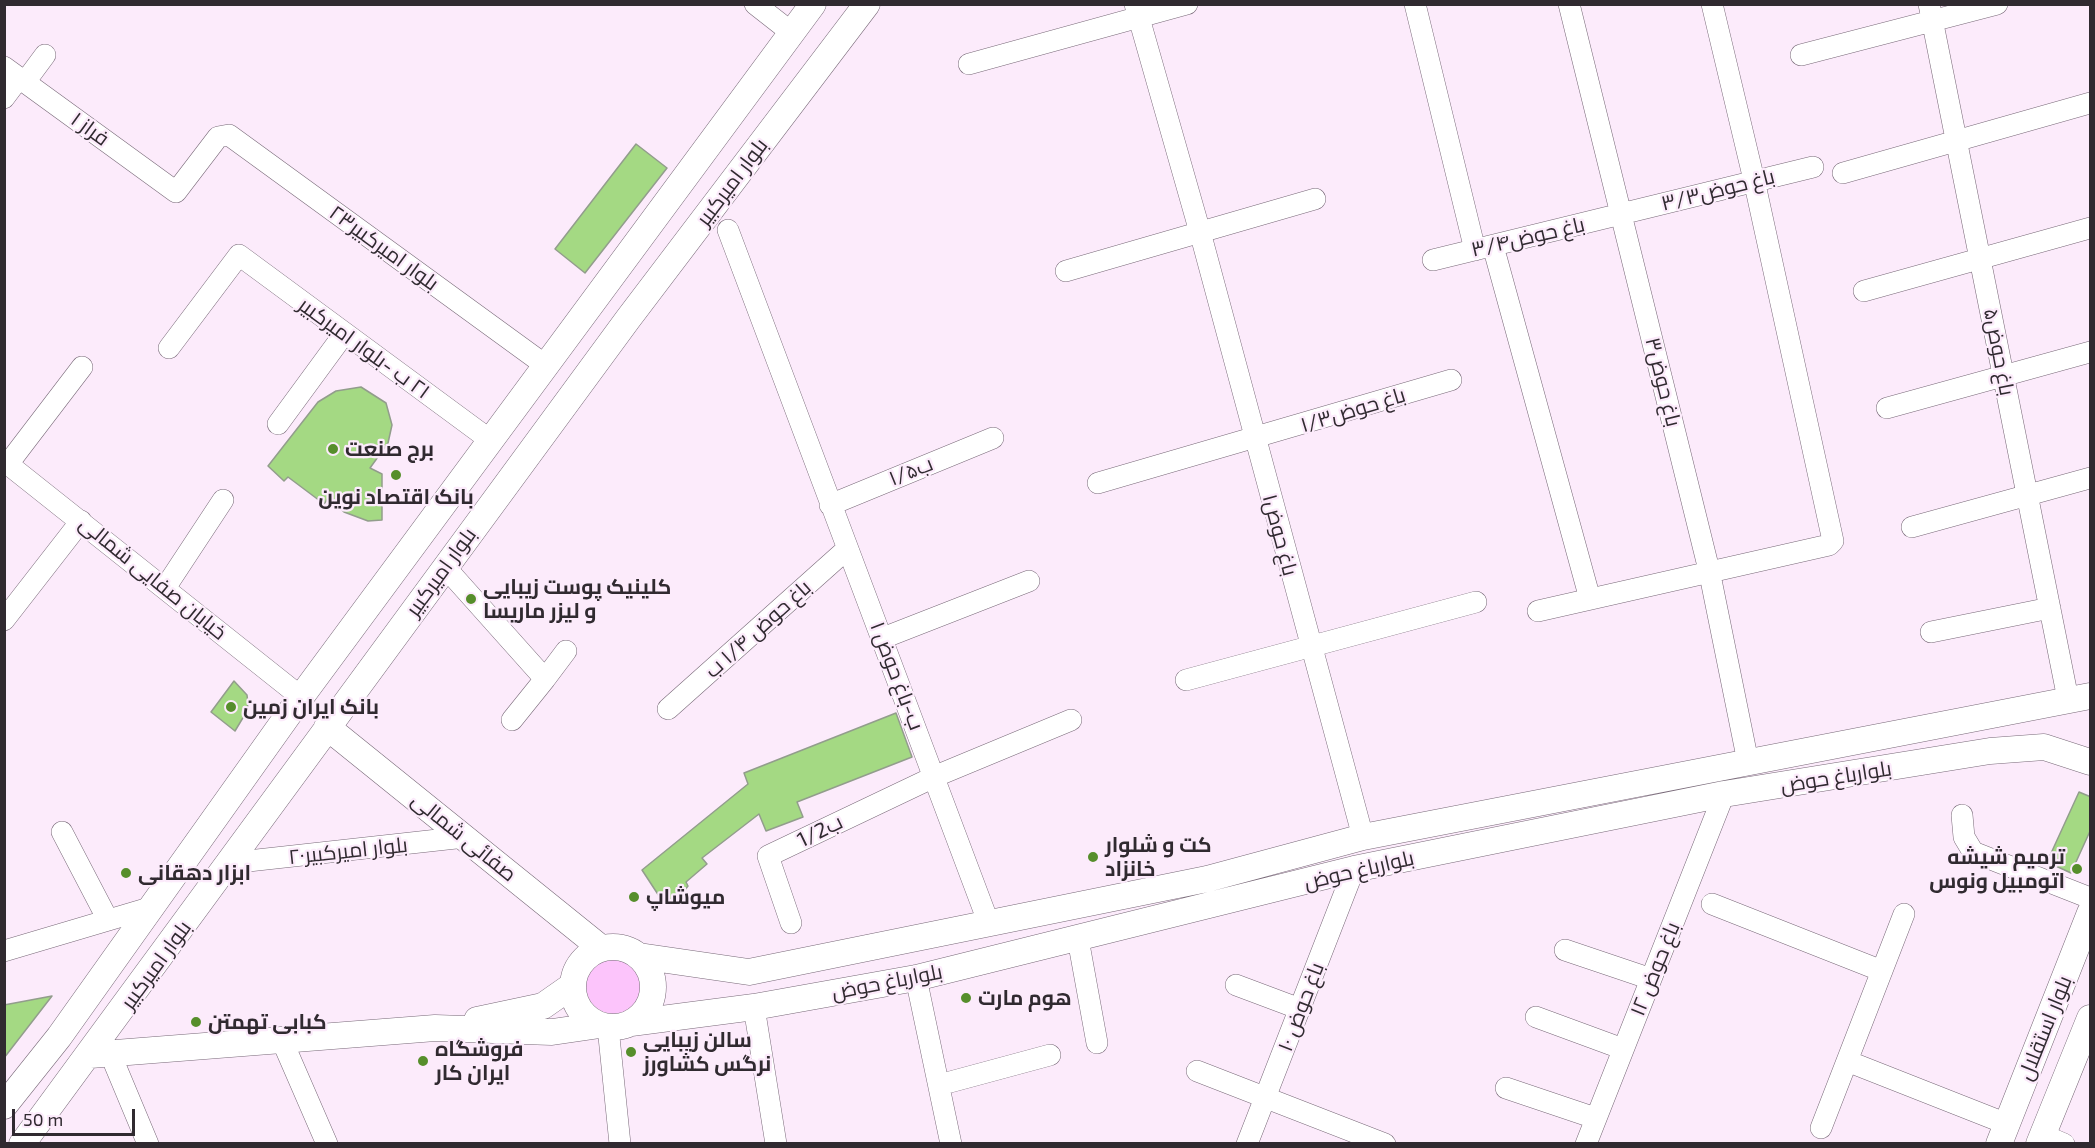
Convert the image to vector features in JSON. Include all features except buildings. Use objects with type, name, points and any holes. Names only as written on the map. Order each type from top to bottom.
[{"type":"main road","name":"بلوار امیرکبیر","points":[[9,1094],[59,1037],[300,697],[813,4]]},
{"type":"main road","name":"بلوار امیرکبیر","points":[[27,1141],[100,1054],[230,863],[327,727],[639,305],[867,4]]},
{"type":"main road","points":[[609,279],[639,305]]},
{"type":"main road","name":"بلوارباغ حوض","points":[[639,956],[749,972],[1221,875],[1363,837],[2083,700]]},
{"type":"main road","name":"صفائی شمالی","points":[[327,727],[601,948]]},
{"type":"main road","points":[[1927,729],[1932,762]]},
{"type":"main road","name":"بلوارباغ حوض","points":[[100,1054],[281,1038],[435,1028],[552,1032],[754,1007],[916,978],[1229,902],[1354,869],[1724,794],[1990,751],[2044,747],[2084,753]]},
{"type":"main road","points":[[1221,875],[1229,902]]},
{"type":"main road","name":"بلوار استقلال","points":[[2003,1134],[2091,913]]},
{"type":"main road","points":[[614,946],[627,949],[639,956],[648,966],[652,978],[653,992],[649,1004],[613,1025],[583,1014],[577,1005],[573,985],[581,962],[601,948],[614,946]]},
{"type":"main road","name":"بلوارباغ حوض","points":[[435,1028],[543,1006],[573,985]]},
{"type":"main road","name":"بلوار استقلال","points":[[2049,1141],[2091,1018]]},
{"type":"street","points":[[755,4],[792,33]]},
{"type":"street","points":[[969,64],[1136,11],[1187,4]]},
{"type":"street","points":[[1415,4],[1484,248],[1590,600]]},
{"type":"street","name":"باغ حوض۳","points":[[1569,4],[1623,215],[1708,570],[1748,762]]},
{"type":"street","points":[[1538,611],[1708,570],[1829,545],[1833,541],[1754,180],[1712,4]]},
{"type":"street","points":[[1801,56],[1931,13],[1997,4]]},
{"type":"street","name":"باغ حوض۱","points":[[1136,11],[1200,232],[1363,837]]},
{"type":"street","name":"باغ حوض۵","points":[[1931,13],[2050,608],[2083,700]]},
{"type":"street","points":[[4,98],[16,76],[45,55]]},
{"type":"street","name":"فراز ۱","points":[[16,76],[176,192],[222,135]]},
{"type":"street","points":[[1843,173],[2091,103]]},
{"type":"street","name":"۲۳بلوار امیرکبیر","points":[[222,135],[229,135],[545,365]]},
{"type":"street","name":"باغ حوض۳/۳","points":[[1623,215],[1754,180],[1813,167]]},
{"type":"street","points":[[1066,271],[1315,199]]},
{"type":"street","name":"باغ حوض۳/۴","points":[[1433,260],[1623,215]]},
{"type":"street","points":[[1864,291],[2091,228]]},
{"type":"street","name":"۱ ب-باغ حوض","points":[[728,230],[990,924]]},
{"type":"street","name":"٢١ ب -بلوار امیرکبیر","points":[[169,348],[239,255],[490,440]]},
{"type":"street","points":[[278,424],[344,334]]},
{"type":"street","points":[[1887,408],[2091,352]]},
{"type":"street","points":[[6,462],[82,367]]},
{"type":"street","name":"باغ حوض۱/۳","points":[[1098,483],[1451,380]]},
{"type":"street","name":"ب۱/۵","points":[[830,505],[993,438]]},
{"type":"street","name":"خیابان صفایی شمالی","points":[[6,462],[300,697]]},
{"type":"street","points":[[1912,527],[2091,478]]},
{"type":"street","points":[[165,588],[223,500]]},
{"type":"street","points":[[4,620],[81,521]]},
{"type":"street","name":"باغ حوض ۱/۴ ب","points":[[668,709],[848,549]]},
{"type":"street","points":[[445,567],[545,679]]},
{"type":"street","points":[[883,638],[1029,581]]},
{"type":"street","points":[[1186,680],[1476,602]]},
{"type":"street","points":[[1931,632],[2050,608]]},
{"type":"street","points":[[513,720],[566,651]]},
{"type":"street","points":[[936,776],[1071,720]]},
{"type":"street","name":"1/2ب","points":[[791,923],[768,856],[936,776]]},
{"type":"street","name":"۱۲ باغ حوض","points":[[1586,1143],[1724,794]]},
{"type":"street","points":[[1962,814],[1964,837],[1973,852],[2091,898]]},
{"type":"street","points":[[62,832],[108,920]]},
{"type":"street","name":"بلوار امیرکبیر۲۰","points":[[230,863],[465,837]]},
{"type":"street","name":"۱۰ باغ حوض","points":[[1247,1143],[1354,869]]},
{"type":"street","points":[[1712,904],[1882,971]]},
{"type":"street","points":[[4,951],[149,908]]},
{"type":"street","points":[[1821,1128],[1904,914]]},
{"type":"street","points":[[1078,939],[1097,1043]]},
{"type":"street","points":[[1565,950],[1651,979]]},
{"type":"street","points":[[916,978],[951,1143]]},
{"type":"street","points":[[1236,985],[1300,1009]]},
{"type":"street","points":[[754,1007],[776,1143]]},
{"type":"street","points":[[1536,1017],[1623,1049]]},
{"type":"street","points":[[613,1025],[620,1143]]},
{"type":"street","points":[[281,1038],[327,1143]]},
{"type":"street","points":[[100,1054],[148,1143]]},
{"type":"street","points":[[939,1085],[1050,1054]]},
{"type":"street","points":[[1847,1061],[2003,1134]]},
{"type":"street","points":[[1197,1071],[1385,1143]]},
{"type":"street","points":[[1506,1088],[1596,1119]]},
{"type":"shaded area","points":[[608,958],[620,958],[634,966],[642,980],[640,997],[634,1006],[620,1014],[608,1014],[591,1002],[586,992],[586,980],[598,963]]},
{"type":"place","name":"برج صنعت","points":[[333,449]]},
{"type":"place","name":"بانک اقتصاد نوین","points":[[396,475]]},
{"type":"place","name":"کلینیک پوست زیبایی و لیزر ماریسا","points":[[471,599]]},
{"type":"place","name":"بانک ایران زمین","points":[[231,707]]},
{"type":"place","name":"کت و شلوار خانزاد","points":[[1093,857]]},
{"type":"place","name":"ترمیم شیشه اتومبیل ونوس","points":[[2077,869]]},
{"type":"place","name":"ابزار دهقانی","points":[[126,873]]},
{"type":"place","name":"میوشاپ","points":[[634,897]]},
{"type":"place","name":"هوم مارت","points":[[966,998]]},
{"type":"place","name":"کبابی تهمتن","points":[[196,1022]]},
{"type":"place","name":"سالن زیبایی نرگس کشاورز","points":[[631,1052]]},
{"type":"place","name":"فروشگاه ایران کار","points":[[423,1061]]}]
